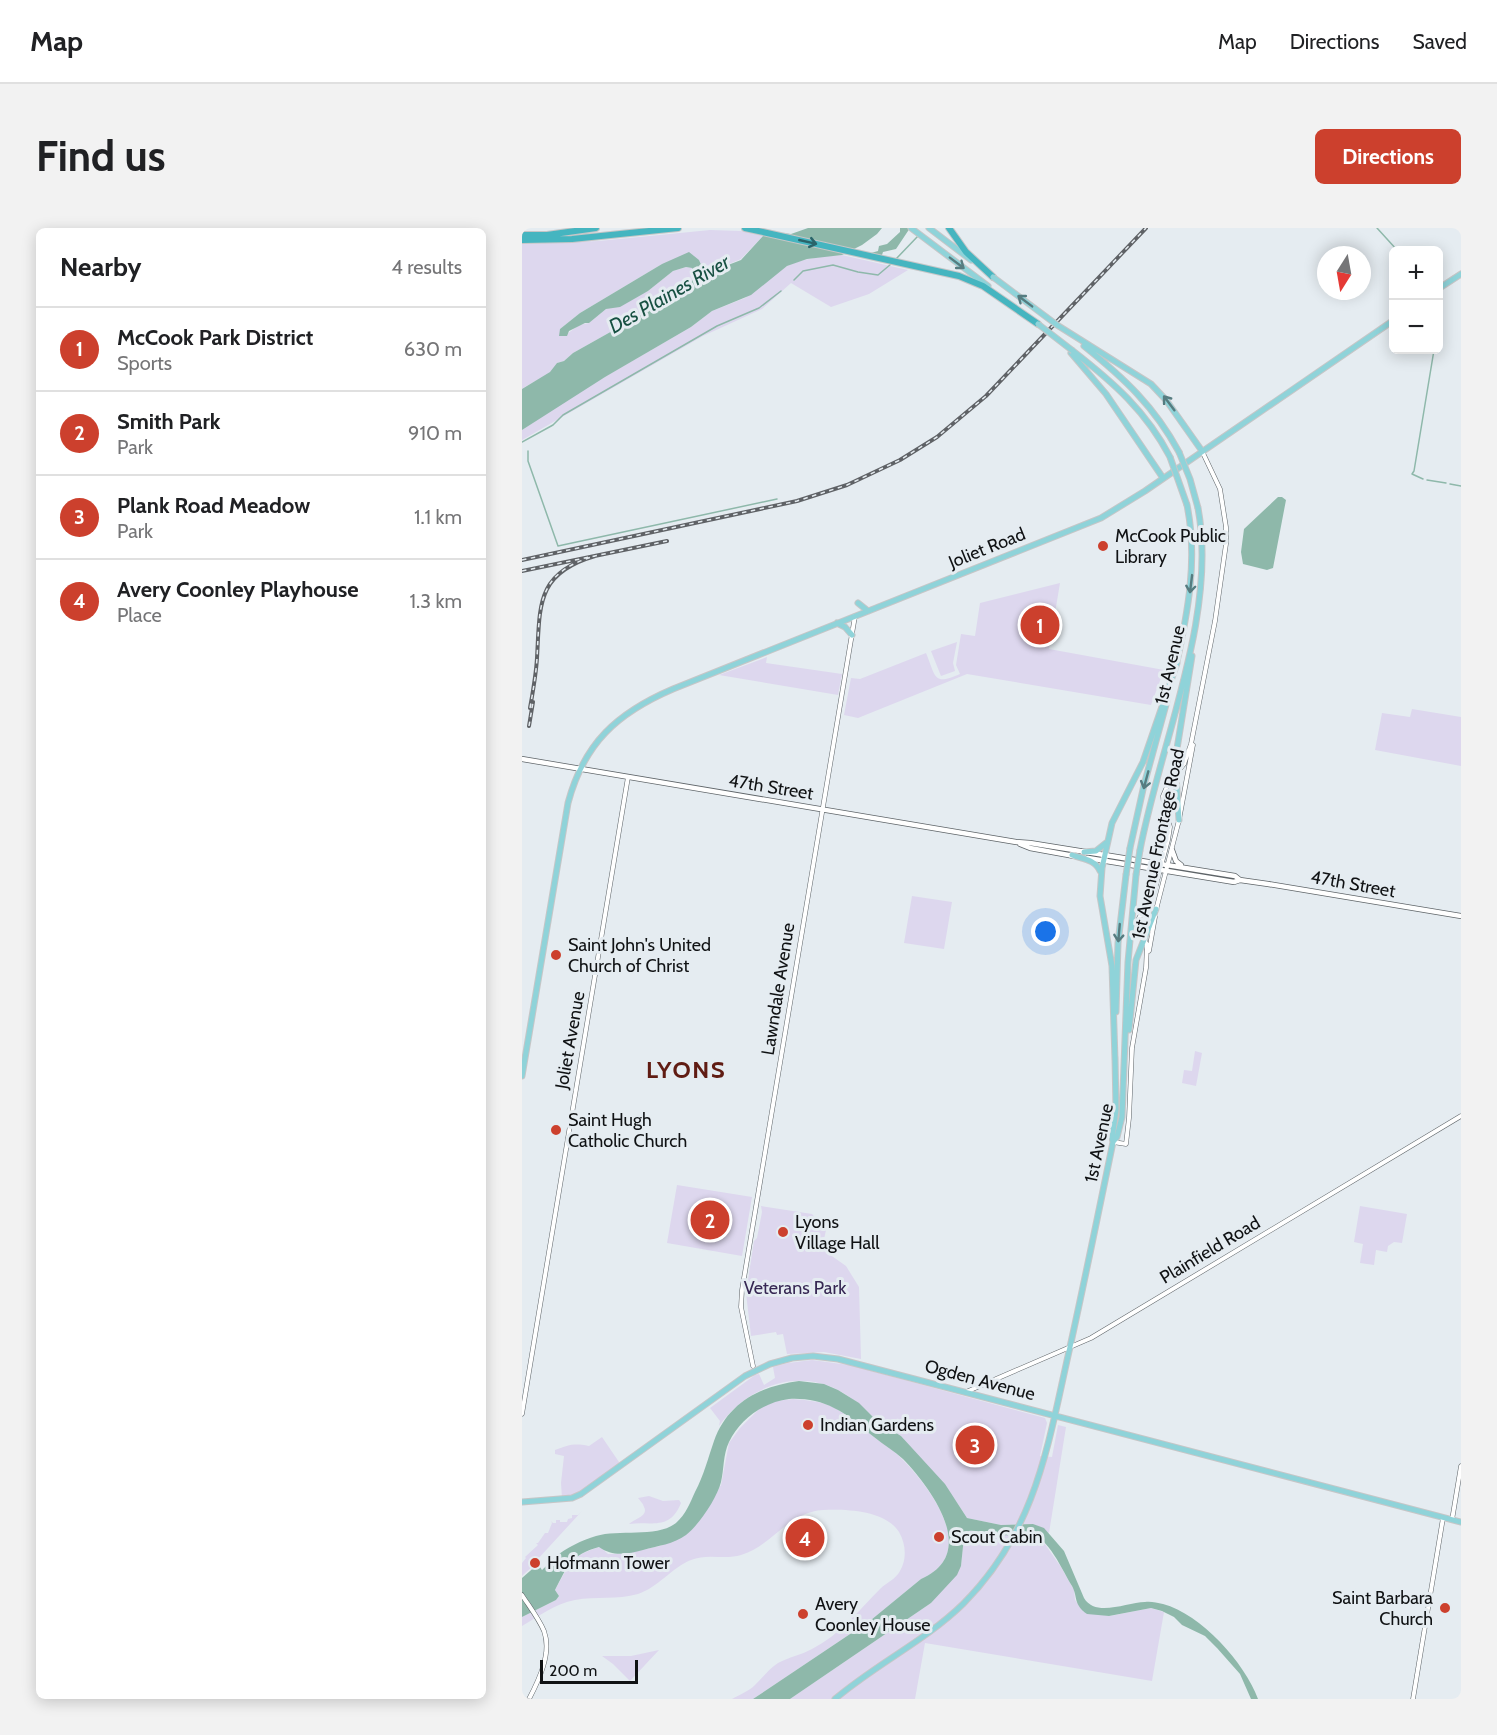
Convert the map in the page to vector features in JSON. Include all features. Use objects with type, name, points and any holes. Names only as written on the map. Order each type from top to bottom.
[{"type":"highway","points":[[522,236],[596,228]]},
{"type":"highway","points":[[613,235],[642,228]]},
{"type":"highway","points":[[522,240],[552,241],[678,228]]},
{"type":"highway","points":[[748,228],[959,276],[983,286],[1038,324]]},
{"type":"highway","points":[[949,228],[966,252],[993,277]]},
{"type":"main road","points":[[910,228],[1047,330],[1072,352],[1106,394],[1163,478]]},
{"type":"main road","points":[[929,228],[1083,344],[1151,384],[1166,400],[1202,451]]},
{"type":"main road","points":[[1443,286],[1461,274]]},
{"type":"main road","name":"Joliet Road","points":[[522,1076],[570,796],[580,769],[602,736],[616,721],[633,708],[673,690],[1101,518],[1389,323]]},
{"type":"main road","name":"1st Avenue","points":[[1083,344],[1135,390],[1158,417],[1179,452],[1198,507],[1203,551],[1199,602],[1188,662],[1151,799],[1136,875],[1128,953],[1122,1117],[1117,1137],[1113,1142]]},
{"type":"main road","name":"1st Avenue","points":[[836,1699],[854,1683],[945,1620],[980,1585],[1023,1520],[1039,1480],[1055,1416],[1113,1142],[1116,1110],[1118,951],[1126,875],[1144,786],[1177,663],[1193,563],[1192,539],[1187,505],[1170,457],[1155,430],[1113,382],[1072,352]]},
{"type":"main road","points":[[1179,820],[1175,774],[1176,752],[1199,602]]},
{"type":"main road","points":[[858,603],[868,611]]},
{"type":"main road","points":[[837,623],[852,634]]},
{"type":"main road","points":[[1115,1060],[1112,966],[1100,896],[1101,874],[1116,813],[1143,762],[1177,663]]},
{"type":"main road","name":"47th Street","points":[[522,759],[1084,852],[1163,870],[1234,882],[1240,880]]},
{"type":"main road","points":[[1084,852],[1096,851],[1108,839]]},
{"type":"main road","name":"47th Street","points":[[1016,842],[1030,848],[1072,855],[1165,864],[1234,876],[1240,880],[1461,916]]},
{"type":"main road","points":[[1172,850],[1176,861],[1184,867]]},
{"type":"main road","points":[[1072,855],[1092,861],[1098,866],[1101,874]]},
{"type":"main road","points":[[1124,1070],[1135,966],[1156,909]]},
{"type":"main road","name":"Ogden Avenue","points":[[522,1502],[572,1498],[581,1494],[745,1376],[780,1361],[813,1356],[838,1359],[1461,1522]]},
{"type":"street","name":"1st Avenue Frontage Road","points":[[1146,968],[1147,950],[1139,927],[1139,918],[1154,892],[1172,850],[1227,544],[1220,489],[1202,451]]},
{"type":"street","name":"Lawndale Avenue","points":[[753,1366],[741,1307],[742,1290],[855,616]]},
{"type":"street","name":"1st Avenue Frontage Road","points":[[1165,864],[1170,827],[1163,796],[1167,785],[1187,757],[1196,726]]},
{"type":"street","name":"Joliet Avenue","points":[[522,1414],[628,777]]},
{"type":"street","name":"1st Avenue Frontage Road","points":[[1113,1142],[1126,1144],[1132,1048],[1163,870]]},
{"type":"street","name":"Plainfield Road","points":[[966,1392],[1070,1348],[1112,1326],[1461,1116]]},
{"type":"street","points":[[1452,1520],[1461,1466]]},
{"type":"street","points":[[1413,1699],[1443,1518]]},
{"type":"street","points":[[522,1595],[543,1630],[545,1651],[540,1677],[529,1699]]},
{"type":"green space","points":[[710,230],[741,231],[763,236],[741,259],[710,272],[703,269],[699,260],[662,264],[580,313],[560,329],[567,334],[579,325],[589,323],[606,309],[648,291],[673,271],[686,267],[692,268],[692,279],[687,289],[573,353],[564,361],[557,363],[547,374],[522,389],[522,244],[599,241]]},
{"type":"green space","points":[[842,255],[908,270],[869,294],[831,307],[791,283],[762,309],[703,336],[522,440],[522,430],[575,394],[691,327],[712,311],[745,298],[787,266],[807,259]]},
{"type":"green space","points":[[1060,583],[1049,649],[1164,670],[1151,705],[967,674],[858,718],[844,715],[851,678],[860,679],[926,653],[934,673],[940,679],[960,674],[956,665],[961,634],[975,636],[980,603]]},
{"type":"green space","points":[[957,642],[953,663],[955,671],[941,676],[931,651]]},
{"type":"green space","points":[[767,657],[766,663],[842,674],[838,695],[719,675]]},
{"type":"green space","points":[[1412,709],[1461,717],[1461,766],[1375,750],[1382,713],[1410,717]]},
{"type":"green space","points":[[912,896],[952,902],[944,949],[904,943]]},
{"type":"green space","points":[[1195,1051],[1202,1053],[1196,1086],[1182,1083],[1184,1070],[1192,1071]]},
{"type":"green space","points":[[677,1185],[752,1197],[742,1256],[667,1243]]},
{"type":"green space","name":"Veterans Park","points":[[761,1206],[812,1214],[826,1230],[822,1249],[846,1266],[859,1287],[861,1359],[824,1352],[787,1354],[783,1334],[777,1335],[776,1332],[751,1336],[746,1293],[754,1241],[757,1238],[762,1212]]},
{"type":"green space","points":[[1360,1206],[1407,1214],[1402,1243],[1394,1242],[1388,1246],[1387,1252],[1376,1250],[1374,1265],[1360,1263],[1363,1244],[1354,1242]]},
{"type":"green space","points":[[812,1360],[849,1365],[1045,1418],[1047,1423],[1040,1456],[1052,1457],[1058,1425],[1066,1427],[1049,1533],[1033,1524],[1001,1525],[967,1518],[949,1492],[901,1436],[849,1397],[821,1384],[805,1381],[788,1382],[757,1392],[743,1401],[719,1426],[720,1421],[710,1408],[755,1375],[759,1374],[764,1385],[775,1378],[773,1367]]},
{"type":"green space","points":[[793,1399],[818,1402],[838,1410],[895,1452],[914,1471],[936,1503],[949,1538],[947,1554],[938,1568],[871,1620],[753,1699],[732,1699],[753,1687],[778,1663],[808,1651],[832,1636],[898,1574],[904,1562],[904,1546],[899,1532],[893,1525],[864,1512],[823,1510],[811,1512],[790,1523],[752,1551],[729,1557],[697,1558],[684,1563],[652,1587],[638,1594],[568,1602],[522,1626],[522,1617],[556,1600],[559,1596],[555,1590],[564,1574],[572,1562],[582,1554],[600,1547],[608,1554],[622,1554],[660,1546],[684,1536],[697,1524],[721,1485],[729,1443],[740,1428],[760,1408],[775,1401]]},
{"type":"green space","points":[[602,1437],[621,1465],[580,1494],[562,1498],[564,1456],[555,1454],[555,1450],[571,1445],[589,1446]]},
{"type":"green space","points":[[649,1496],[663,1501],[679,1500],[681,1503],[677,1512],[666,1521],[629,1524],[644,1513],[644,1506],[638,1498]]},
{"type":"green space","points":[[582,1511],[537,1560],[531,1562],[534,1565],[522,1576],[522,1563],[525,1557],[538,1545],[536,1543],[545,1533],[548,1533],[551,1521],[553,1523],[556,1523],[556,1520],[567,1522],[572,1515],[578,1515]]},
{"type":"green space","points":[[969,1531],[1001,1535],[1028,1534],[1042,1540],[1061,1567],[1074,1590],[1075,1600],[1084,1612],[1110,1616],[1151,1608],[1164,1612],[1152,1681],[925,1643],[915,1699],[790,1699],[931,1603],[961,1566],[964,1537]]},
{"type":"green space","points":[[659,1650],[630,1681],[602,1656],[631,1656]]},
{"type":"shaded area","points":[[808,228],[882,228],[862,245],[842,255],[807,259],[787,266],[751,295],[712,311],[691,327],[605,377],[522,430],[522,389],[550,372],[557,363],[564,361],[573,353],[687,289],[692,279],[692,268],[686,267],[673,271],[648,291],[620,307],[606,309],[589,323],[569,331],[567,336],[559,336],[560,329],[580,313],[662,264],[689,252],[699,260],[703,269],[710,272],[741,260],[763,236],[791,234]]},
{"type":"shaded area","points":[[900,228],[910,228],[896,249],[883,252],[881,258],[871,253],[878,251],[879,246],[887,244],[900,232]]},
{"type":"shaded area","points":[[1278,497],[1286,500],[1273,568],[1267,570],[1243,564],[1241,552],[1244,529]]},
{"type":"shaded area","points":[[799,1381],[824,1384],[838,1390],[859,1403],[877,1421],[901,1436],[945,1484],[967,1518],[1001,1525],[1033,1524],[1044,1528],[1064,1551],[1084,1598],[1089,1604],[1112,1608],[1152,1602],[1177,1609],[1192,1618],[1220,1642],[1232,1656],[1243,1670],[1258,1699],[1251,1699],[1240,1674],[1205,1636],[1182,1625],[1174,1617],[1162,1611],[1151,1608],[1109,1616],[1087,1614],[1078,1604],[1072,1586],[1049,1547],[1036,1536],[1029,1534],[997,1535],[969,1531],[964,1537],[961,1566],[957,1575],[931,1603],[790,1699],[753,1699],[871,1620],[938,1568],[947,1554],[949,1538],[945,1520],[937,1503],[914,1471],[903,1459],[845,1414],[824,1404],[806,1400],[780,1401],[762,1408],[746,1419],[727,1447],[721,1482],[716,1496],[702,1518],[686,1535],[671,1543],[631,1553],[620,1554],[599,1547],[582,1554],[571,1562],[563,1574],[555,1590],[559,1596],[556,1600],[522,1617],[522,1578],[538,1564],[542,1570],[564,1550],[596,1536],[648,1532],[668,1528],[676,1523],[689,1504],[720,1427],[728,1416],[737,1406],[759,1392]]},
{"type":"waterway","points":[[1377,228],[1393,246]]},
{"type":"waterway","points":[[896,259],[918,236]]},
{"type":"waterway","points":[[794,280],[803,271],[833,265],[878,275],[891,264]]},
{"type":"waterway","points":[[522,442],[553,425],[563,415],[717,326],[759,308],[781,291]]},
{"type":"waterway","points":[[1423,479],[1412,474],[1433,354]]},
{"type":"waterway","points":[[528,451],[528,461],[558,546],[777,499]]},
{"type":"waterway","points":[[1427,480],[1446,483]]},
{"type":"waterway","points":[[1450,484],[1461,486]]},
{"type":"railway","points":[[522,560],[797,501],[847,485],[900,460],[937,437],[986,396],[1146,228]]},
{"type":"railway","points":[[522,571],[667,541]]},
{"type":"railway","points":[[530,708],[536,671],[539,622],[545,594],[561,572],[595,556]]},
{"type":"railway","points":[[529,726],[533,702]]},
{"type":"place","name":"McCook Public Library","points":[[1103,546]]},
{"type":"place","name":"McCook Park District","points":[[1040,625]]},
{"type":"place","name":"Saint John's United Church of Christ","points":[[556,955]]},
{"type":"place","name":"Saint Hugh Catholic Church","points":[[556,1130]]},
{"type":"place","name":"Smith Park","points":[[710,1220]]},
{"type":"place","name":"Lyons Village Hall","points":[[783,1232]]},
{"type":"place","name":"Indian Gardens","points":[[808,1425]]},
{"type":"place","name":"Plank Road Meadow","points":[[975,1445]]},
{"type":"place","name":"Scout Cabin","points":[[939,1537]]},
{"type":"place","name":"Avery Coonley Playhouse","points":[[805,1538]]},
{"type":"place","name":"Hofmann Tower","points":[[535,1563]]},
{"type":"place","name":"Saint Barbara Church","points":[[1445,1608]]},
{"type":"place","name":"Avery Coonley House","points":[[803,1614]]},
{"type":"district","name":"LYONS","points":[[686,1069]]},
{"type":"water label","name":"Des Plaines River","points":[[669,294]]}]
